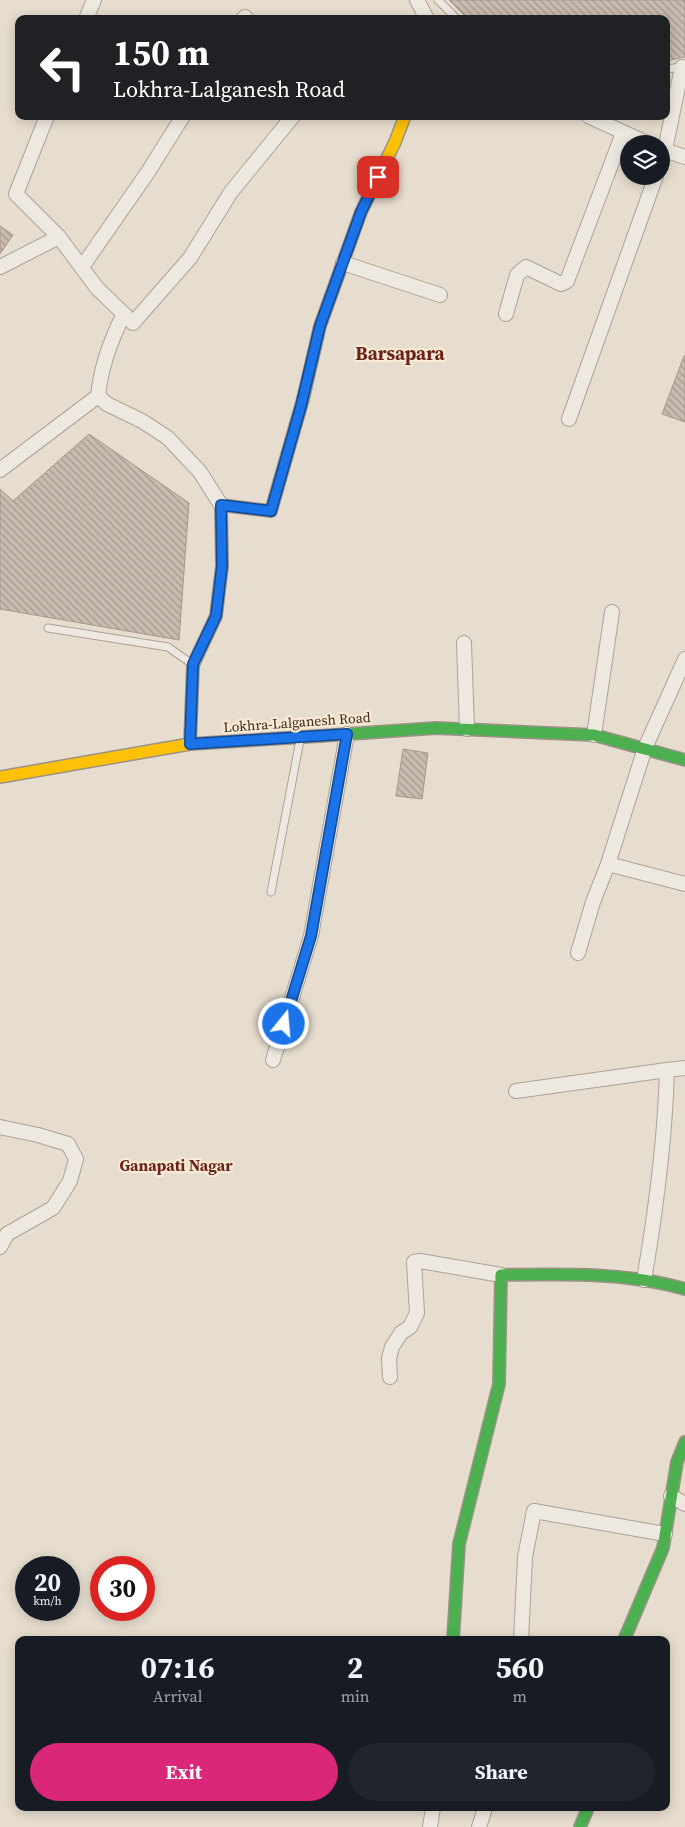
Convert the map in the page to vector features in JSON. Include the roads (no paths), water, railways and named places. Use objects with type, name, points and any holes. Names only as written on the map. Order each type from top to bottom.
[{"type":"street","points":[[88,15],[94,0]]},
{"type":"street","points":[[417,0],[425,15]]},
{"type":"street","points":[[667,135],[684,66]]},
{"type":"street","points":[[45,120],[16,194],[59,237],[97,288],[133,323],[190,258],[231,192],[290,120]]},
{"type":"street","points":[[82,267],[148,172],[180,120]]},
{"type":"street","points":[[221,505],[271,511],[301,406],[320,326],[361,212],[395,142],[403,120]]},
{"type":"street","points":[[596,120],[628,135]]},
{"type":"street","points":[[506,314],[517,275],[526,267],[561,284],[567,281],[623,133]]},
{"type":"street","points":[[670,154],[685,157]]},
{"type":"street","points":[[569,419],[653,185]]},
{"type":"street","points":[[0,267],[59,237]]},
{"type":"street","points":[[343,263],[440,294]]},
{"type":"street","points":[[0,470],[98,396],[100,375],[117,327],[124,314]]},
{"type":"street","points":[[98,396],[107,404],[142,421],[168,438],[200,472],[221,505],[222,566],[216,616],[193,664],[190,744]]},
{"type":"street","points":[[594,735],[612,612]]},
{"type":"street","points":[[464,643],[467,729]]},
{"type":"street","points":[[578,953],[593,902],[608,864],[645,748],[685,658]]},
{"type":"street","name":"Lokhra-Lalganesh Road","points":[[0,777],[190,744],[436,728],[594,735],[685,760]]},
{"type":"street","points":[[274,1060],[311,936],[347,734]]},
{"type":"street","points":[[608,864],[685,884]]},
{"type":"street","points":[[516,1091],[685,1068]]},
{"type":"street","points":[[644,1280],[662,1155],[667,1070]]},
{"type":"street","points":[[0,1127],[68,1144],[76,1158],[70,1181],[53,1208],[7,1234],[0,1247]]},
{"type":"street","points":[[390,1377],[389,1358],[392,1347],[401,1333],[410,1326],[417,1313],[414,1262],[420,1261],[501,1275],[564,1274],[657,1281],[685,1289]]},
{"type":"street","points":[[453,1636],[459,1544],[499,1384],[501,1275]]},
{"type":"street","points":[[626,1636],[663,1548],[671,1496],[685,1442]]},
{"type":"street","points":[[671,1496],[685,1504]]},
{"type":"street","points":[[521,1636],[526,1557],[534,1511],[665,1534]]},
{"type":"street","points":[[430,1827],[433,1811]]},
{"type":"street","points":[[479,1827],[484,1811]]},
{"type":"street","points":[[580,1827],[587,1811]]},
{"type":"lane","points":[[438,0],[454,15]]},
{"type":"lane","points":[[670,68],[684,66]]},
{"type":"lane","points":[[48,628],[168,647],[193,664]]},
{"type":"lane","points":[[272,892],[301,737]]},
{"type":"district","name":"Barsapara","points":[[400,353]]},
{"type":"district","name":"Ganapati Nagar","points":[[176,1165]]}]
